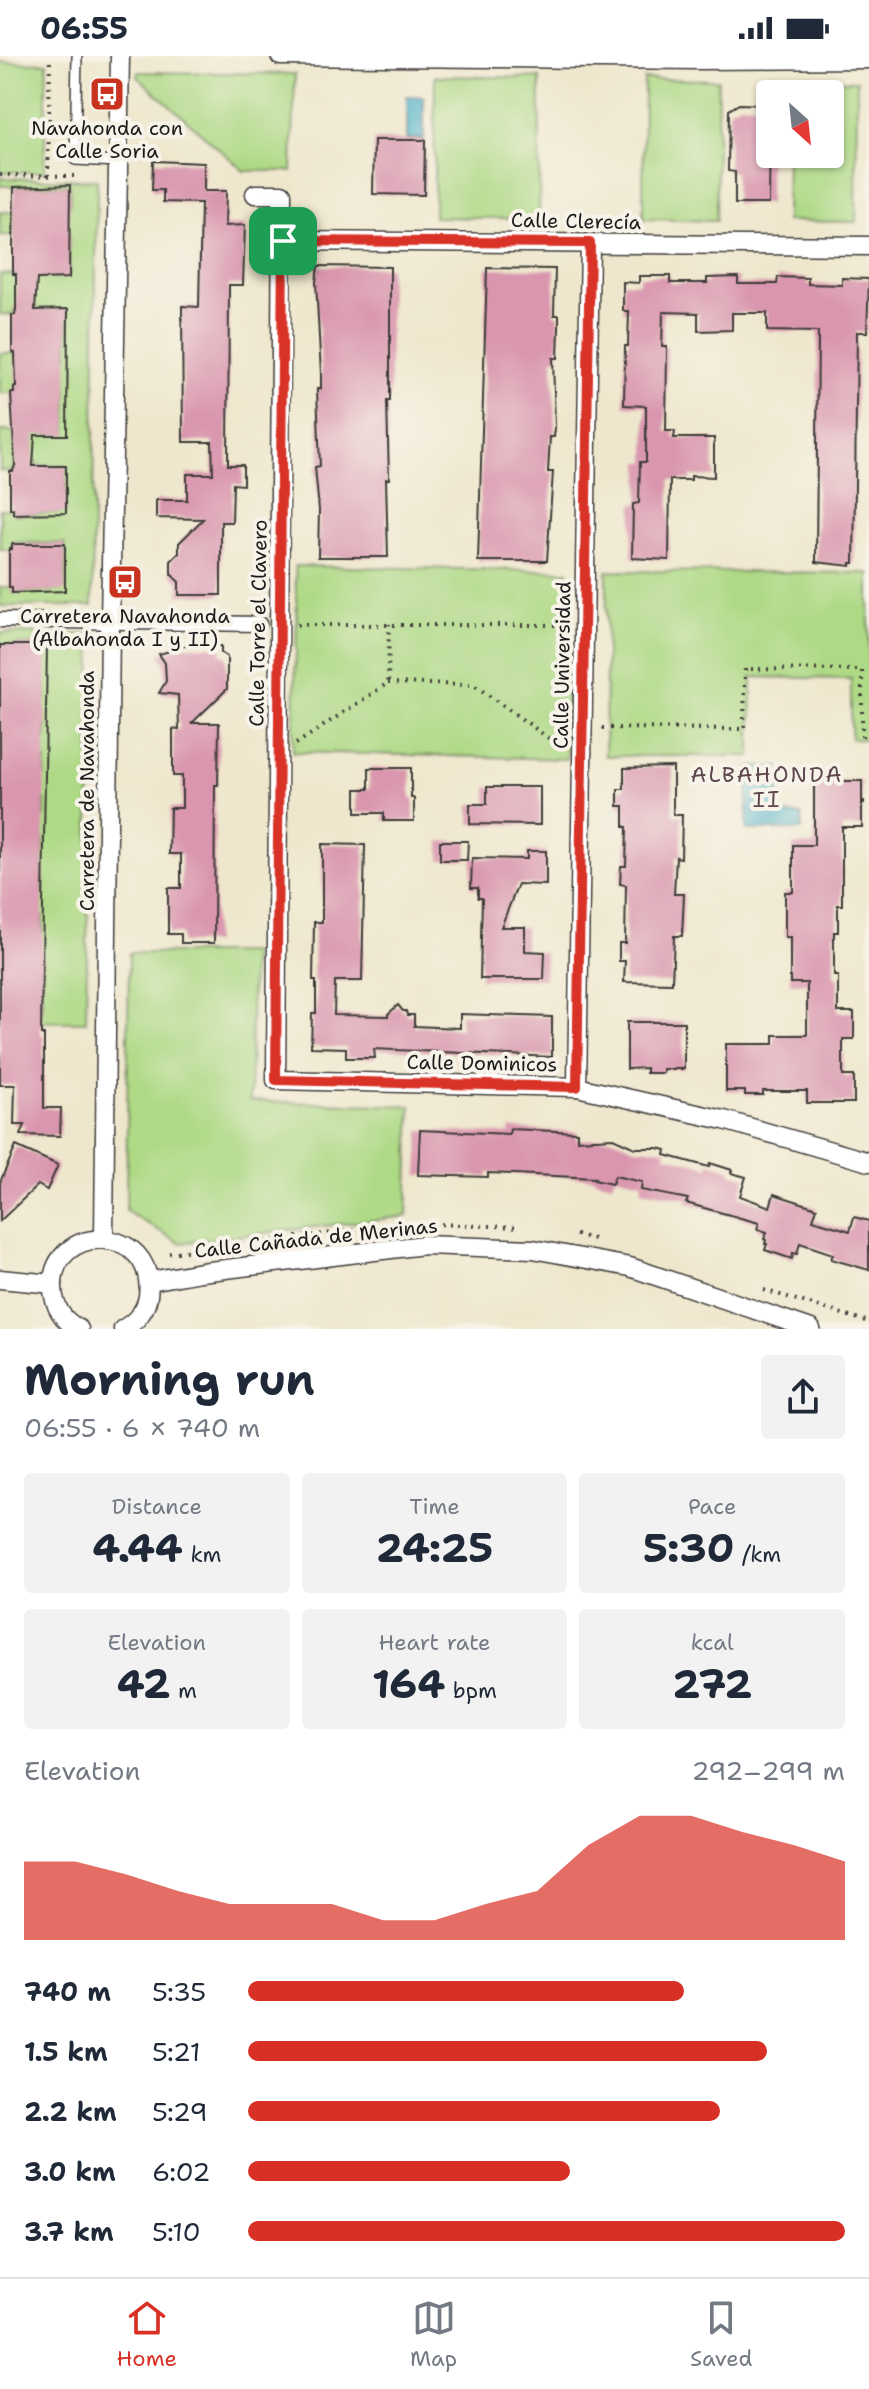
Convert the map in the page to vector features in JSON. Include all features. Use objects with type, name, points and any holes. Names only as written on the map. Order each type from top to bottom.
[{"type":"street","name":"Carretera de Navahonda","points":[[104,1238],[120,56]]},
{"type":"street","points":[[280,56],[869,59]]},
{"type":"street","name":"Calle Torre el Clavero","points":[[255,194],[282,194],[276,1080]]},
{"type":"street","name":"Calle Clerecía","points":[[283,241],[869,246]]},
{"type":"street","name":"Calle Universidad","points":[[577,1087],[590,243]]},
{"type":"street","points":[[0,620],[259,624]]},
{"type":"street","name":"Calle Dominicos","points":[[276,1080],[577,1087],[724,1120],[869,1162]]},
{"type":"street","points":[[79,1329],[62,1315],[55,1301],[53,1284],[57,1266],[69,1250],[85,1241],[104,1238],[127,1245],[143,1262],[150,1281],[147,1303],[142,1313],[123,1329]]},
{"type":"street","name":"Calle Cañada de Merinas","points":[[150,1281],[424,1245],[533,1249],[630,1267],[811,1329]]},
{"type":"street","points":[[0,1279],[53,1284]]},
{"type":"lane","points":[[77,56],[75,160],[119,162]]},
{"type":"path","points":[[48,176],[50,56]]},
{"type":"path","points":[[0,175],[88,176]]},
{"type":"path","points":[[388,683],[389,624]]},
{"type":"path","points":[[292,625],[571,625]]},
{"type":"path","points":[[602,728],[744,729],[745,669],[862,670],[862,739]]},
{"type":"path","points":[[291,747],[388,683],[474,685],[569,753]]},
{"type":"path","points":[[862,714],[869,714]]},
{"type":"green space","points":[[0,62],[47,63],[44,172],[0,172]]},
{"type":"green space","points":[[139,72],[295,74],[292,171],[244,171],[138,77]]},
{"type":"green space","points":[[435,76],[540,78],[539,219],[434,217]]},
{"type":"green space","points":[[644,79],[718,80],[716,221],[643,219]]},
{"type":"green space","points":[[844,81],[857,81],[856,222],[786,221],[787,168],[844,168]]},
{"type":"green space","points":[[0,178],[97,180],[92,606],[0,606],[0,587],[12,587],[13,593],[65,590],[65,544],[12,542],[12,549],[0,549],[0,509],[13,509],[14,515],[66,512],[66,466],[14,465],[13,471],[0,471],[0,431],[67,434],[67,388],[14,387],[14,393],[0,393],[0,353],[15,353],[16,359],[68,356],[68,310],[15,309],[15,315],[0,314],[0,274],[69,277],[69,231],[0,236],[0,212],[14,212],[14,207],[70,205],[70,185],[0,186]]},
{"type":"green space","points":[[295,566],[568,571],[566,759],[293,752],[297,618]]},
{"type":"green space","points":[[607,571],[869,573],[869,739],[851,739],[851,679],[752,677],[751,756],[605,756]]},
{"type":"green space","points":[[0,633],[92,634],[86,1022],[0,1021],[42,1009],[42,994],[34,993],[34,972],[42,972],[42,956],[0,955],[0,931],[43,932],[43,916],[35,915],[35,894],[43,894],[44,879],[0,853],[44,853],[44,838],[36,837],[37,817],[45,816],[45,800],[0,776],[45,776],[46,761],[38,760],[38,739],[46,739],[46,724],[0,698],[46,699],[46,683],[38,682],[46,645],[0,645]]},
{"type":"green space","points":[[129,953],[252,953],[250,1101],[411,1106],[407,1216],[180,1243],[126,1211]]},
{"type":"water","points":[[407,96],[424,97],[424,139],[407,139]]},
{"type":"water","points":[[748,767],[779,767],[779,814],[802,815],[802,830],[747,830]]},
{"type":"building","points":[[739,104],[756,105],[756,168],[769,168],[769,204],[735,204],[735,172],[728,171],[729,110]]},
{"type":"building","points":[[374,140],[425,140],[424,195],[373,194]]},
{"type":"building","points":[[153,161],[204,163],[204,191],[226,191],[225,226],[245,225],[243,285],[229,285],[228,465],[243,465],[243,485],[233,484],[232,522],[221,522],[221,595],[179,595],[179,582],[171,574],[171,561],[179,553],[179,543],[203,519],[156,518],[156,500],[187,500],[187,474],[213,474],[212,442],[183,442],[182,306],[199,307],[201,203],[163,202],[163,190],[152,190]]},
{"type":"building","points":[[70,185],[69,278],[37,279],[35,310],[68,309],[67,435],[35,435],[33,466],[66,466],[66,513],[13,514],[13,509],[10,509],[10,471],[15,465],[11,393],[16,387],[15,353],[12,352],[12,315],[15,315],[16,309],[16,274],[13,274],[14,187]]},
{"type":"building","points":[[318,266],[390,267],[389,479],[386,479],[388,557],[318,557],[319,510],[315,467],[320,466],[317,389],[321,389],[321,374],[316,282]]},
{"type":"building","points":[[487,268],[555,269],[554,315],[559,315],[559,328],[558,358],[553,358],[555,428],[554,437],[550,437],[548,472],[553,472],[547,561],[478,561]]},
{"type":"building","points":[[639,276],[670,276],[670,283],[707,283],[707,278],[738,277],[738,284],[777,284],[778,277],[808,278],[808,284],[842,285],[842,278],[869,279],[867,332],[857,332],[854,563],[851,566],[816,562],[818,332],[767,331],[767,313],[732,313],[732,330],[698,331],[698,313],[663,312],[662,347],[667,347],[666,431],[675,431],[674,438],[714,438],[714,477],[691,476],[691,480],[670,480],[669,560],[632,558],[633,504],[639,503],[640,462],[646,462],[646,406],[624,405],[629,311],[623,311],[623,282],[639,283]]},
{"type":"building","points":[[12,544],[65,544],[65,591],[12,593],[12,587],[9,587],[9,549],[12,549]]},
{"type":"building","points":[[0,645],[47,645],[41,1035],[44,1035],[44,1108],[61,1108],[60,1136],[21,1135],[25,1125],[14,1125],[15,1085],[0,1085]]},
{"type":"building","points":[[177,646],[221,646],[221,653],[227,657],[227,689],[192,723],[219,723],[218,785],[215,785],[214,943],[181,943],[181,934],[168,934],[168,888],[181,888],[181,854],[169,854],[170,808],[182,808],[182,776],[173,776],[173,729],[179,730],[178,695],[159,693],[166,681],[165,663],[159,654],[177,649]]},
{"type":"building","points":[[673,767],[673,815],[682,815],[681,858],[676,857],[674,894],[684,894],[682,936],[674,936],[672,983],[624,982],[625,961],[619,961],[619,943],[625,943],[626,885],[620,884],[621,866],[626,866],[627,827],[624,827],[624,806],[618,806],[618,789],[624,789],[624,768]]},
{"type":"building","points":[[369,768],[411,768],[414,821],[384,821],[384,813],[356,813],[356,789],[369,789]]},
{"type":"building","points":[[814,781],[862,781],[862,827],[842,827],[842,905],[838,905],[838,932],[834,932],[838,1012],[854,1012],[854,1039],[843,1039],[843,1076],[854,1076],[854,1103],[807,1103],[807,1091],[763,1091],[763,1095],[745,1095],[745,1091],[726,1091],[726,1044],[774,1044],[774,1035],[807,1035],[807,983],[790,983],[790,937],[785,937],[785,892],[793,892],[793,845],[814,845]]},
{"type":"building","points":[[487,787],[540,787],[540,825],[470,824],[470,804],[487,804]]},
{"type":"building","points":[[440,841],[468,841],[467,860],[440,860]]},
{"type":"building","points":[[322,844],[365,845],[362,981],[335,981],[334,1015],[388,1016],[398,1005],[407,1015],[414,1015],[414,1026],[460,1028],[460,1014],[552,1017],[552,1057],[374,1049],[375,1058],[346,1058],[346,1048],[311,1047],[312,1013],[316,1013],[314,922],[322,922]]},
{"type":"building","points":[[527,851],[546,851],[546,885],[518,884],[501,927],[525,927],[525,951],[545,952],[544,979],[480,979],[482,898],[478,898],[478,888],[471,888],[472,858],[527,859]]},
{"type":"building","points":[[627,1022],[684,1022],[684,1069],[646,1073],[646,1068],[627,1069]]},
{"type":"building","points":[[510,1129],[577,1132],[577,1140],[613,1138],[635,1148],[666,1150],[665,1155],[709,1167],[710,1163],[746,1177],[740,1196],[770,1207],[774,1194],[817,1208],[813,1220],[850,1231],[854,1217],[869,1221],[869,1270],[831,1259],[833,1254],[800,1243],[792,1259],[765,1250],[767,1232],[757,1229],[759,1223],[686,1203],[688,1199],[641,1190],[642,1182],[615,1176],[612,1184],[595,1178],[514,1174],[488,1173],[488,1177],[418,1175],[420,1130],[509,1134]]},
{"type":"building","points":[[16,1146],[58,1165],[47,1190],[38,1185],[0,1221],[0,1182]]},
{"type":"place","name":"Navahonda con Calle Soria","points":[[107,94]]},
{"type":"place","name":"Carretera Navahonda (Albahonda I y II)","points":[[125,582]]},
{"type":"district","name":"ALBAHONDA II","points":[[767,786]]},
{"type":"route","points":[[283,241],[590,243],[577,1087],[276,1080],[283,241]]}]
